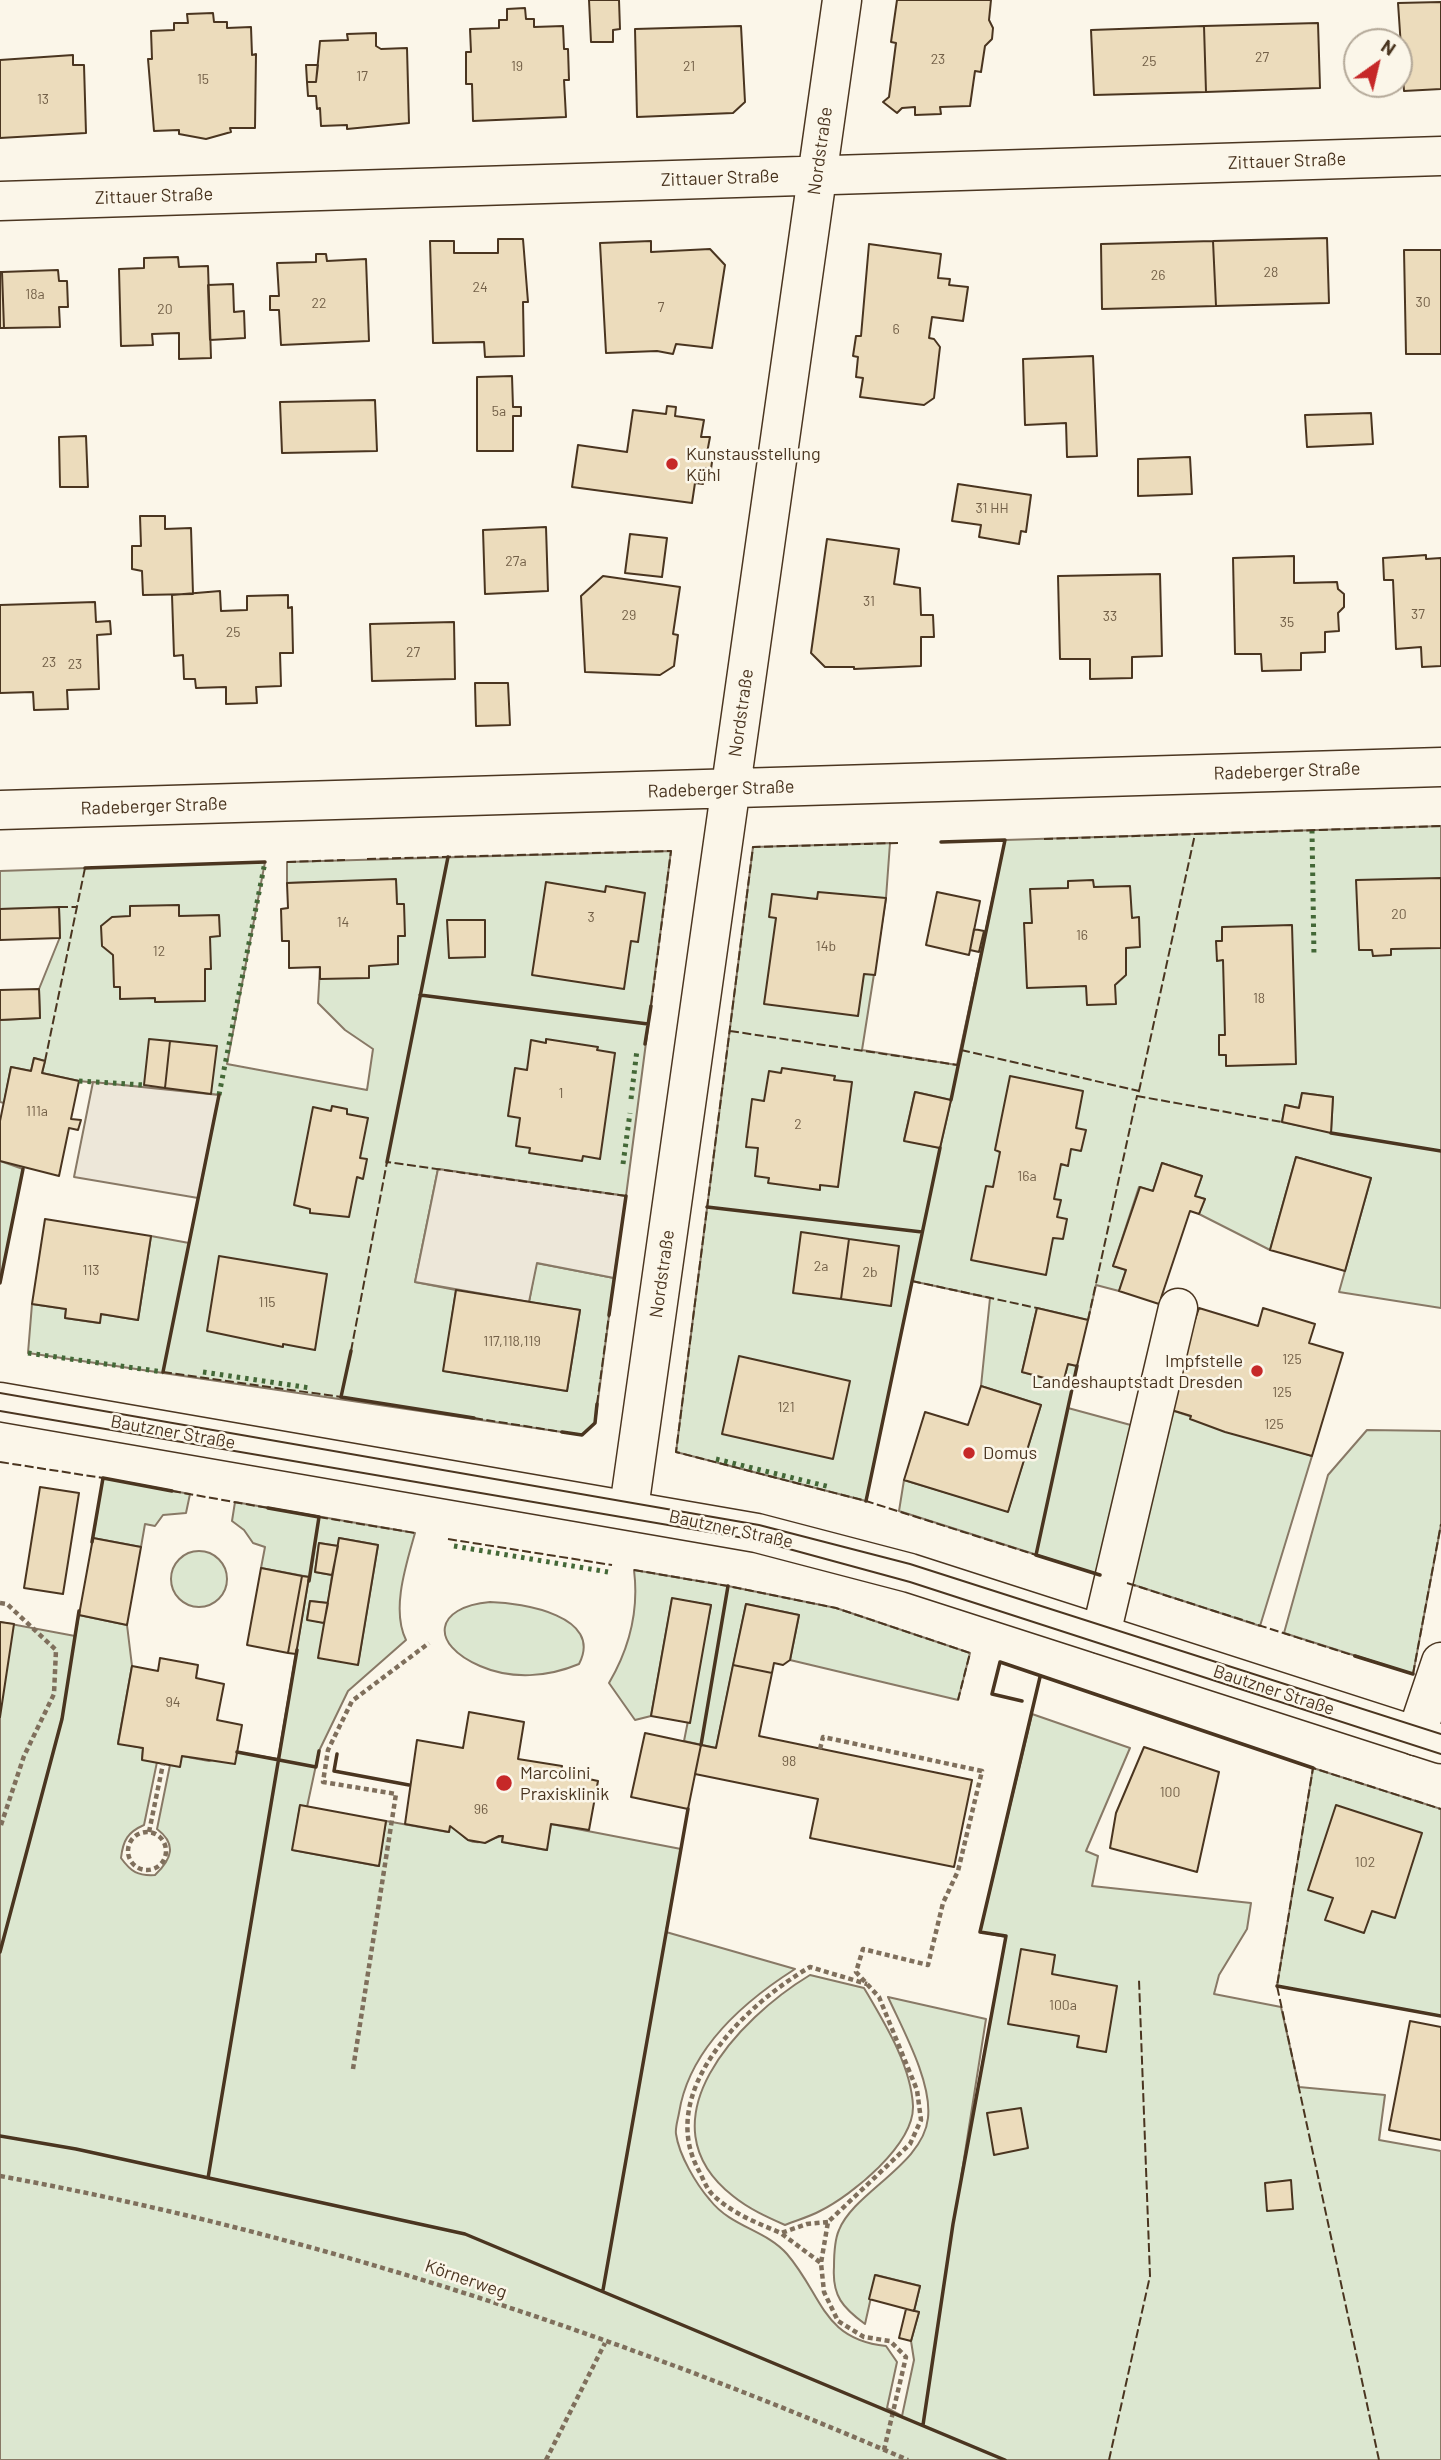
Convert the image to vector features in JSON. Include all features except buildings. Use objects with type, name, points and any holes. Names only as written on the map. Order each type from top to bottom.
[{"type":"street","name":"Nordstraße","points":[[629,1508],[842,0]]},
{"type":"street","name":"Zittauer Straße","points":[[0,201],[1441,156]]},
{"type":"street","name":"Radeberger Straße","points":[[0,810],[1441,767]]},
{"type":"street","points":[[1101,1634],[1178,1308]]},
{"type":"street","name":"Bautzner Straße","points":[[0,1402],[629,1508],[757,1533],[897,1569],[1429,1740]]},
{"type":"street","points":[[1429,1740],[1441,1662]]},
{"type":"path","points":[[0,1603],[7,1604],[56,1650],[54,1694],[24,1756],[0,1828]]},
{"type":"path","points":[[353,2070],[396,1794],[323,1782],[328,1750],[352,1701],[429,1643]]},
{"type":"path","points":[[820,1749],[823,1737],[982,1771],[958,1871],[943,1903],[928,1965],[863,1949],[856,1972],[879,1997],[916,2090],[921,2120],[910,2144],[828,2222],[821,2263],[824,2292],[838,2321],[864,2337],[890,2341],[906,2357],[884,2450]]},
{"type":"path","points":[[149,1832],[163,1764]]},
{"type":"path","points":[[149,1832],[163,1840],[166,1853],[160,1865],[148,1870],[132,1863],[128,1852],[135,1836],[149,1832]]},
{"type":"path","points":[[821,2263],[781,2233],[741,2216],[711,2193],[691,2157],[686,2120],[696,2082],[718,2047],[778,1986],[810,1968],[868,1984]]},
{"type":"path","name":"Körnerweg","points":[[0,2176],[279,2237],[440,2284],[789,2409],[908,2460]]},
{"type":"path","points":[[781,2233],[807,2224],[828,2222]]},
{"type":"path","points":[[546,2460],[605,2343]]},
{"type":"green space","points":[[1441,826],[1441,1308],[1339,1292],[1371,1178],[1296,1157],[1270,1250],[1199,1214],[1205,1199],[1195,1196],[1202,1176],[1162,1163],[1153,1191],[1139,1187],[1113,1266],[1126,1270],[1119,1291],[1096,1285],[1088,1320],[1037,1308],[1022,1372],[1063,1382],[1068,1364],[1077,1366],[1068,1408],[1138,1427],[1103,1576],[899,1511],[904,1480],[1008,1511],[1041,1405],[981,1386],[990,1298],[912,1281],[866,1501],[676,1452],[753,847],[890,843],[886,898],[862,1050],[957,1065],[1005,840]],"holes":[[[915,1092],[951,1100],[940,1148],[904,1140]],[[1302,1093],[1333,1097],[1331,1132],[1282,1122],[1285,1105],[1299,1108]]]},
{"type":"green space","points":[[671,851],[626,1196],[438,1169],[415,1282],[456,1290],[444,1371],[567,1391],[580,1310],[529,1302],[536,1263],[614,1278],[595,1423],[582,1435],[28,1353],[32,1304],[66,1309],[65,1318],[99,1323],[101,1314],[138,1320],[151,1236],[189,1243],[219,1095],[79,1081],[42,1073],[45,1061],[34,1058],[31,1071],[11,1067],[4,1103],[0,1102],[0,1020],[40,1018],[39,989],[60,937],[59,908],[0,909],[0,871],[265,862],[227,1064],[367,1090],[373,1049],[345,1030],[318,1003],[320,967],[398,964],[396,880],[287,883],[287,862]]},
{"type":"green space","points":[[0,1161],[23,1169],[0,1283]]},
{"type":"green space","points":[[1165,1408],[1312,1456],[1260,1626],[1125,1582]]},
{"type":"green space","points":[[1367,1430],[1441,1431],[1441,1525],[1413,1674],[1284,1633],[1328,1475]]},
{"type":"green space","points":[[103,1478],[190,1494],[186,1513],[163,1515],[155,1526],[145,1524],[141,1547],[93,1538]]},
{"type":"green space","points":[[235,1502],[415,1533],[404,1573],[400,1601],[402,1628],[406,1640],[348,1691],[319,1751],[307,1807],[300,1806],[293,1850],[378,1866],[386,1821],[448,1832],[450,1826],[473,1842],[503,1836],[502,1842],[546,1850],[551,1824],[681,1849],[666,1932],[795,1969],[756,1996],[721,2029],[706,2048],[685,2090],[676,2134],[689,2169],[718,2209],[779,2246],[799,2270],[836,2325],[865,2342],[886,2346],[897,2362],[887,2408],[902,2416],[914,2360],[911,2341],[919,2312],[914,2311],[920,2286],[876,2275],[865,2324],[840,2300],[834,2277],[836,2239],[847,2216],[914,2150],[923,2135],[928,2118],[926,2089],[921,2073],[888,1997],[986,2019],[961,2178],[1006,1937],[980,1932],[1032,1714],[1130,1748],[1086,1851],[1098,1856],[1092,1886],[1251,1903],[1247,1929],[1219,1975],[1214,1994],[1281,2007],[1299,2087],[1385,2095],[1379,2140],[1441,2151],[1441,2460],[0,2460],[0,1622],[75,1636],[79,1615],[127,1625],[132,1666],[118,1743],[143,1748],[142,1759],[157,1762],[144,1825],[127,1837],[121,1858],[135,1872],[155,1875],[170,1852],[168,1840],[157,1829],[170,1765],[182,1756],[209,1761],[237,1752],[278,1759],[309,1577],[261,1568],[265,1547],[253,1543],[244,1530],[232,1521]],"holes":[[[339,1538],[378,1545],[358,1664],[324,1623],[307,1619],[310,1601],[328,1603],[332,1575],[315,1572],[319,1543],[338,1546]]]},
{"type":"green space","points":[[199,1551],[210,1553],[219,1559],[225,1568],[225,1590],[219,1599],[210,1605],[199,1607],[188,1605],[179,1599],[173,1590],[171,1579],[173,1568],[179,1559],[188,1553]]},
{"type":"green space","points":[[634,1570],[836,1608],[970,1653],[958,1700],[790,1660],[799,1615],[746,1604],[716,1748],[684,1741],[711,1605],[672,1599],[651,1716],[635,1720],[609,1683],[622,1657],[631,1629],[635,1600]]},
{"type":"green space","points":[[490,1602],[539,1609],[571,1624],[580,1634],[584,1648],[579,1664],[555,1672],[517,1675],[480,1666],[463,1657],[446,1637],[445,1628],[449,1619],[471,1605]]},
{"type":"green space","points":[[1313,1768],[1441,1809],[1441,2016],[1277,1986]]},
{"type":"green space","points":[[810,1975],[864,1988],[902,2060],[913,2106],[911,2121],[903,2137],[864,2181],[812,2215],[785,2225],[739,2201],[706,2167],[695,2136],[697,2105],[710,2074],[730,2044],[755,2017]]},
{"type":"shaded area","points":[[93,1082],[219,1095],[198,1198],[74,1177]]},
{"type":"shaded area","points":[[438,1169],[626,1196],[614,1278],[537,1263],[529,1302],[415,1282]]},
{"type":"tram line","points":[[0,1393],[759,1525],[910,1564],[1441,1734]]},
{"type":"tram line","points":[[0,1411],[756,1540],[910,1582],[1441,1754]]},
{"type":"hedge","points":[[1312,830],[1314,957]]},
{"type":"hedge","points":[[219,1095],[265,862]]},
{"type":"hedge","points":[[631,1099],[637,1050]]},
{"type":"hedge","points":[[79,1081],[144,1085]]},
{"type":"hedge","points":[[623,1164],[630,1113]]},
{"type":"hedge","points":[[28,1353],[163,1372]]},
{"type":"hedge","points":[[203,1372],[310,1388]]},
{"type":"hedge","points":[[716,1459],[830,1487]]},
{"type":"hedge","points":[[454,1546],[608,1572]]},
{"type":"fence","points":[[1044,839],[1441,826]]},
{"type":"fence","points":[[1139,1091],[1195,834]]},
{"type":"fence","points":[[898,843],[753,847],[676,1452],[866,1501],[1036,1555]]},
{"type":"fence","points":[[367,859],[671,851],[651,1006]]},
{"type":"fence","points":[[287,862],[345,860]]},
{"type":"fence","points":[[45,1061],[85,868]]},
{"type":"fence","points":[[59,907],[77,907]]},
{"type":"fence","points":[[730,1031],[958,1065]]},
{"type":"fence","points":[[961,1050],[1139,1091],[1137,1096],[1282,1122]]},
{"type":"fence","points":[[1088,1320],[1137,1096]]},
{"type":"fence","points":[[351,1351],[387,1162],[626,1196]]},
{"type":"fence","points":[[912,1281],[1037,1308]]},
{"type":"fence","points":[[597,1404],[609,1315]]},
{"type":"fence","points":[[163,1372],[341,1397]]},
{"type":"fence","points":[[474,1418],[562,1432]]},
{"type":"fence","points":[[0,1462],[103,1478]]},
{"type":"fence","points":[[172,1491],[268,1508]]},
{"type":"fence","points":[[319,1517],[415,1533]]},
{"type":"fence","points":[[1413,1674],[1441,1524]]},
{"type":"fence","points":[[448,1539],[612,1565]]},
{"type":"fence","points":[[634,1570],[836,1608],[970,1653],[958,1700]]},
{"type":"fence","points":[[1127,1583],[1355,1656]]},
{"type":"fence","points":[[1379,2460],[1277,1986],[1313,1768],[1441,1809]]},
{"type":"fence","points":[[1109,2460],[1150,2276],[1139,1980]]},
{"type":"wall","points":[[941,842],[1005,840],[951,1100]]},
{"type":"wall","points":[[387,1162],[448,857]]},
{"type":"wall","points":[[85,868],[265,862]]},
{"type":"wall","points":[[420,995],[648,1024]]},
{"type":"wall","points":[[645,1044],[651,1006]]},
{"type":"wall","points":[[163,1372],[219,1095]]},
{"type":"wall","points":[[1331,1133],[1441,1151]]},
{"type":"wall","points":[[866,1501],[940,1148]]},
{"type":"wall","points":[[0,1283],[23,1169]]},
{"type":"wall","points":[[609,1315],[626,1196]]},
{"type":"wall","points":[[707,1207],[922,1232]]},
{"type":"wall","points":[[351,1351],[341,1397],[474,1418]]},
{"type":"wall","points":[[1077,1366],[1036,1555],[1100,1575]]},
{"type":"wall","points":[[562,1432],[582,1435],[595,1423],[597,1404]]},
{"type":"wall","points":[[92,1542],[103,1478],[172,1491]]},
{"type":"wall","points":[[268,1508],[319,1517],[309,1581]]},
{"type":"wall","points":[[701,1745],[728,1586]]},
{"type":"wall","points":[[0,1952],[62,1719],[79,1611]]},
{"type":"wall","points":[[208,2178],[297,1650]]},
{"type":"wall","points":[[1355,1656],[1413,1674]]},
{"type":"wall","points":[[1022,1701],[992,1694],[1000,1662],[1313,1768]]},
{"type":"wall","points":[[923,2425],[953,2224],[1006,1936],[980,1932],[1040,1677]]},
{"type":"wall","points":[[237,1752],[316,1767],[319,1751]]},
{"type":"wall","points":[[337,1754],[334,1771],[409,1785]]},
{"type":"wall","points":[[603,2290],[688,1809]]},
{"type":"wall","points":[[1277,1986],[1441,2016]]},
{"type":"wall","points":[[0,2136],[76,2149],[465,2234],[1005,2460]]},
{"type":"place","name":"Kunstausstellung Kühl","points":[[672,464]]},
{"type":"place","name":"Impfstelle Landeshauptstadt Dresden","points":[[1257,1371]]},
{"type":"place","name":"Domus","points":[[969,1453]]},
{"type":"place","name":"Marcolini Praxisklinik","points":[[504,1783]]}]
